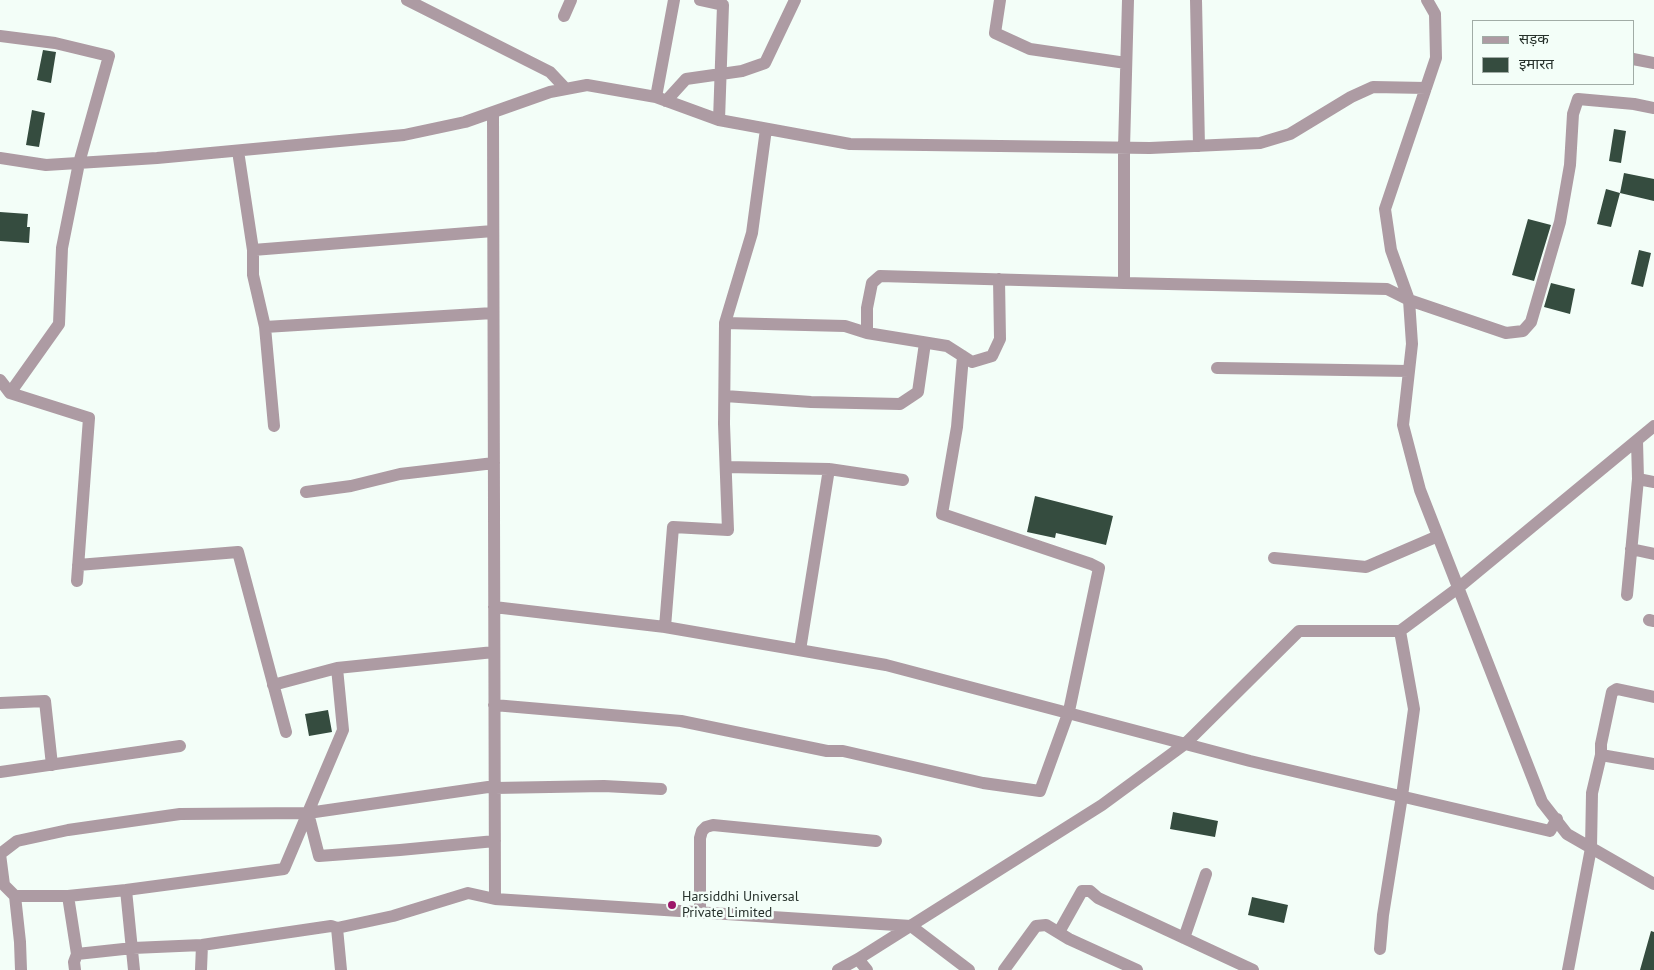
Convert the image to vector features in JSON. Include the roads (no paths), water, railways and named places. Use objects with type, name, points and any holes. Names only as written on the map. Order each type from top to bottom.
[{"type":"street","points":[[407,0],[550,72],[566,89]]},
{"type":"street","points":[[564,16],[571,0]]},
{"type":"street","points":[[661,99],[674,0]]},
{"type":"street","points":[[700,0],[723,3],[720,120]]},
{"type":"street","points":[[661,99],[686,79],[742,71],[765,63],[795,0]]},
{"type":"street","points":[[1000,0],[995,33],[1030,49],[1126,63]]},
{"type":"street","points":[[1124,283],[1124,148],[1128,0]]},
{"type":"street","points":[[1196,0],[1199,146]]},
{"type":"street","points":[[1427,0],[1435,14],[1436,58],[1385,209],[1391,250],[1409,300],[1412,344],[1404,425],[1420,490],[1542,802],[1567,834],[1654,884]]},
{"type":"street","points":[[0,36],[55,43],[109,56],[79,163],[62,248],[59,324],[10,393]]},
{"type":"street","points":[[1634,59],[1654,64]]},
{"type":"street","points":[[0,158],[46,165],[157,158],[404,135],[465,122],[550,92],[587,85],[661,99],[720,120],[850,144],[1124,148],[1199,146],[1260,143],[1290,134],[1351,97],[1373,87],[1426,88]]},
{"type":"street","points":[[867,333],[867,308],[872,284],[880,276],[1387,289],[1409,300],[1506,333],[1523,331],[1531,322],[1560,222],[1570,165],[1573,114],[1578,99],[1634,104],[1654,108]]},
{"type":"street","points":[[493,112],[495,899]]},
{"type":"street","points":[[665,627],[673,527],[728,530],[724,396],[725,323],[752,233],[766,129]]},
{"type":"street","points":[[238,151],[252,250],[253,275],[265,327],[274,426]]},
{"type":"street","points":[[252,250],[493,231]]},
{"type":"street","points":[[725,323],[845,326],[867,333],[947,346],[972,362],[992,356],[1000,339],[999,279]]},
{"type":"street","points":[[265,327],[493,313]]},
{"type":"street","points":[[724,396],[812,402],[900,404],[918,392],[925,343]]},
{"type":"street","points":[[494,704],[681,721],[827,750],[843,751],[983,783],[1040,790],[1069,713],[1099,568],[942,514],[957,427],[963,356]]},
{"type":"street","points":[[1217,368],[1409,372]]},
{"type":"street","points":[[0,380],[10,393],[90,418],[77,582]]},
{"type":"street","points":[[838,970],[1102,805],[1185,744],[1299,631],[1400,631],[1458,588],[1654,426]]},
{"type":"street","points":[[1627,595],[1638,479],[1637,441]]},
{"type":"street","points":[[306,492],[351,486],[400,474],[494,463]]},
{"type":"street","points":[[726,467],[829,469],[903,480]]},
{"type":"street","points":[[800,650],[829,469]]},
{"type":"street","points":[[1638,479],[1654,482]]},
{"type":"street","points":[[1274,558],[1366,567],[1438,536]]},
{"type":"street","points":[[1631,549],[1654,554]]},
{"type":"street","points":[[78,565],[238,552],[286,732]]},
{"type":"street","points":[[494,607],[665,627],[886,665],[1250,761],[1550,831],[1557,819]]},
{"type":"street","points":[[1380,949],[1383,915],[1414,709],[1400,631]]},
{"type":"street","points":[[274,685],[337,668],[494,652]]},
{"type":"street","points":[[337,668],[343,730],[308,813],[284,869],[68,896],[15,896],[2,885],[0,854],[17,841],[68,830],[171,815],[308,813],[495,787],[604,786],[661,789]]},
{"type":"street","points":[[1568,970],[1591,848],[1592,793],[1612,692],[1617,689],[1654,697]]},
{"type":"street","points":[[0,703],[45,701],[52,765]]},
{"type":"street","points":[[0,772],[180,746]]},
{"type":"street","points":[[1601,755],[1654,764]]},
{"type":"street","points":[[308,813],[319,856],[495,841]]},
{"type":"street","points":[[700,912],[700,838],[702,831],[706,827],[713,826],[876,841]]},
{"type":"street","points":[[1184,938],[1206,874]]},
{"type":"street","points":[[126,890],[134,970]]},
{"type":"street","points":[[1058,932],[1082,891],[1090,891],[1098,898],[1254,970]]},
{"type":"street","points":[[77,954],[133,948],[202,945],[331,926],[337,928],[393,916],[468,893],[495,899],[911,926],[969,970]]},
{"type":"street","points":[[15,896],[21,970]]},
{"type":"street","points":[[68,896],[77,954],[74,962],[75,970]]},
{"type":"street","points":[[1004,970],[1036,926],[1046,925],[1069,939],[1137,970]]},
{"type":"street","points":[[337,928],[342,970]]},
{"type":"street","points":[[201,970],[202,945]]},
{"type":"street","points":[[858,959],[867,970]]},
{"type":"place","name":"Harsiddhi Universal Private Limited","points":[[672,905]]}]
